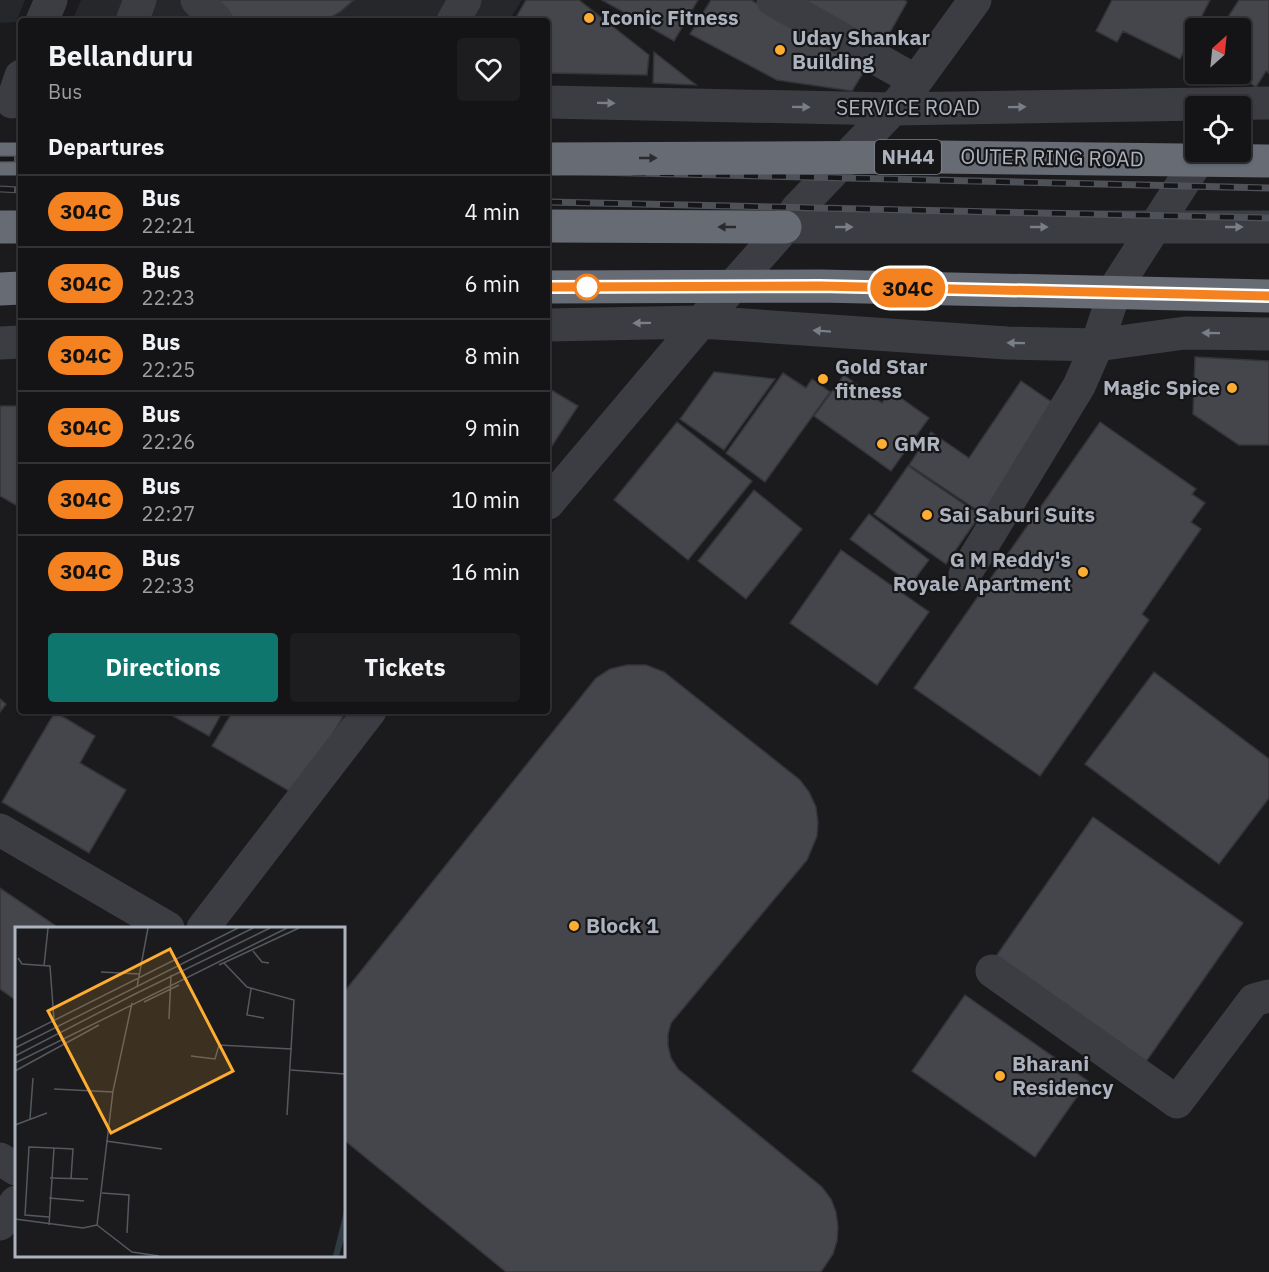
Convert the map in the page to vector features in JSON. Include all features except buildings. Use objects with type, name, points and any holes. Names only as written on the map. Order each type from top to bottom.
[{"type":"highway","name":"OUTER RING ROAD","points":[[550,159],[937,157],[1269,161]]},
{"type":"highway","points":[[0,159],[18,159]]},
{"type":"highway","points":[[550,226],[785,227]]},
{"type":"highway","points":[[0,227],[18,227]]},
{"type":"highway","points":[[550,287],[831,287],[1269,297]]},
{"type":"highway","points":[[0,288],[18,288]]},
{"type":"street","points":[[43,18],[51,0]]},
{"type":"street","points":[[133,18],[140,0]]},
{"type":"street","points":[[197,0],[214,18]]},
{"type":"street","points":[[455,18],[465,0]]},
{"type":"street","points":[[773,0],[916,81]]},
{"type":"street","points":[[550,501],[701,322],[785,227],[797,209],[893,109],[975,0]]},
{"type":"street","name":"SERVICE ROAD","points":[[550,102],[893,109],[1185,105]]},
{"type":"street","points":[[965,574],[1079,386],[1097,345],[1116,287],[1197,162]]},
{"type":"street","points":[[785,227],[1269,227]]},
{"type":"street","points":[[550,325],[701,322],[1007,343],[1097,345],[1185,333],[1269,334]]},
{"type":"street","points":[[0,343],[18,342]]},
{"type":"street","points":[[204,927],[359,714]]},
{"type":"street","points":[[0,830],[166,927]]},
{"type":"street","points":[[992,971],[1177,1102],[1254,1000],[1269,996]]},
{"type":"street","points":[[0,1159],[15,1168]]},
{"type":"street","points":[[0,1224],[15,1203]]},
{"type":"shaded area","points":[[0,0],[25,0],[16,22],[0,23]]},
{"type":"shaded area","points":[[81,0],[522,0],[511,18],[73,18]]},
{"type":"railway","points":[[0,159],[18,159]]},
{"type":"railway","points":[[550,171],[1269,188]]},
{"type":"railway","points":[[0,189],[18,190]]},
{"type":"railway","points":[[550,202],[1269,218]]},
{"type":"bus line","name":"304C","points":[[550,287],[820,286],[1269,296]]},
{"type":"place","name":"Iconic Fitness","points":[[589,18]]},
{"type":"place","name":"Uday Shankar Building","points":[[780,50]]},
{"type":"place","name":"Gold Star fitness","points":[[823,379]]},
{"type":"place","name":"Magic Spice","points":[[1232,388]]},
{"type":"place","name":"GMR","points":[[882,444]]},
{"type":"place","name":"Sai Saburi Suits","points":[[927,515]]},
{"type":"place","name":"G M Reddy's Royale Apartment","points":[[1083,572]]},
{"type":"place","name":"Block 1","points":[[574,926]]},
{"type":"place","name":"Bharani Residency","points":[[1000,1076]]}]
